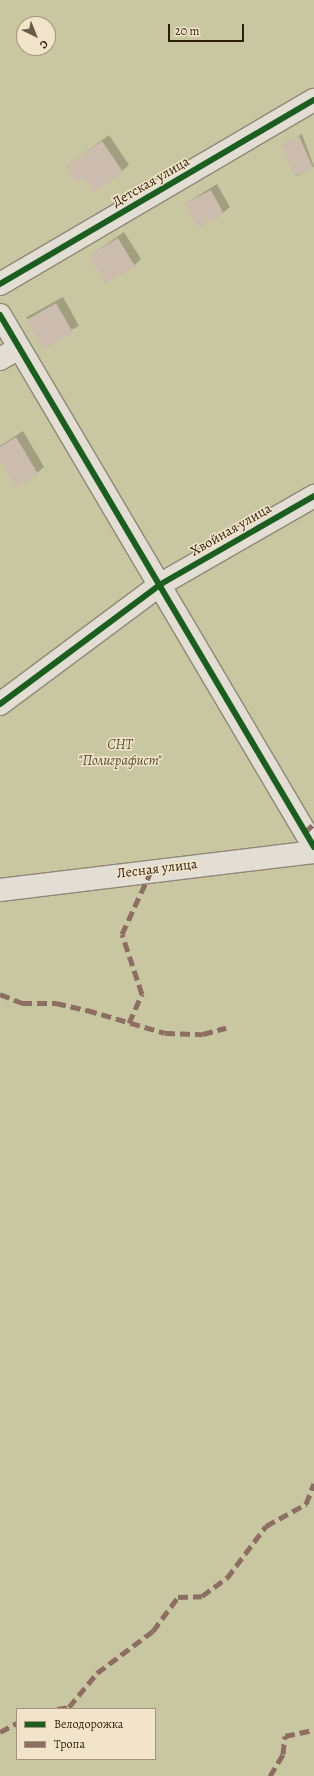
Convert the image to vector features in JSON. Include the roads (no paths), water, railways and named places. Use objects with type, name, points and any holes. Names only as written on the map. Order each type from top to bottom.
[{"type":"street","name":"Детская улица","points":[[0,284],[314,100]]},
{"type":"street","points":[[0,315],[161,584],[314,847]]},
{"type":"street","points":[[0,359],[19,348]]},
{"type":"street","name":"Хвойная улица","points":[[0,704],[161,584],[314,496]]},
{"type":"street","name":"Лесная улица","points":[[0,890],[314,852]]},
{"type":"park label","name":"СНТ \"Полиграфист\"","points":[[120,754]]}]
